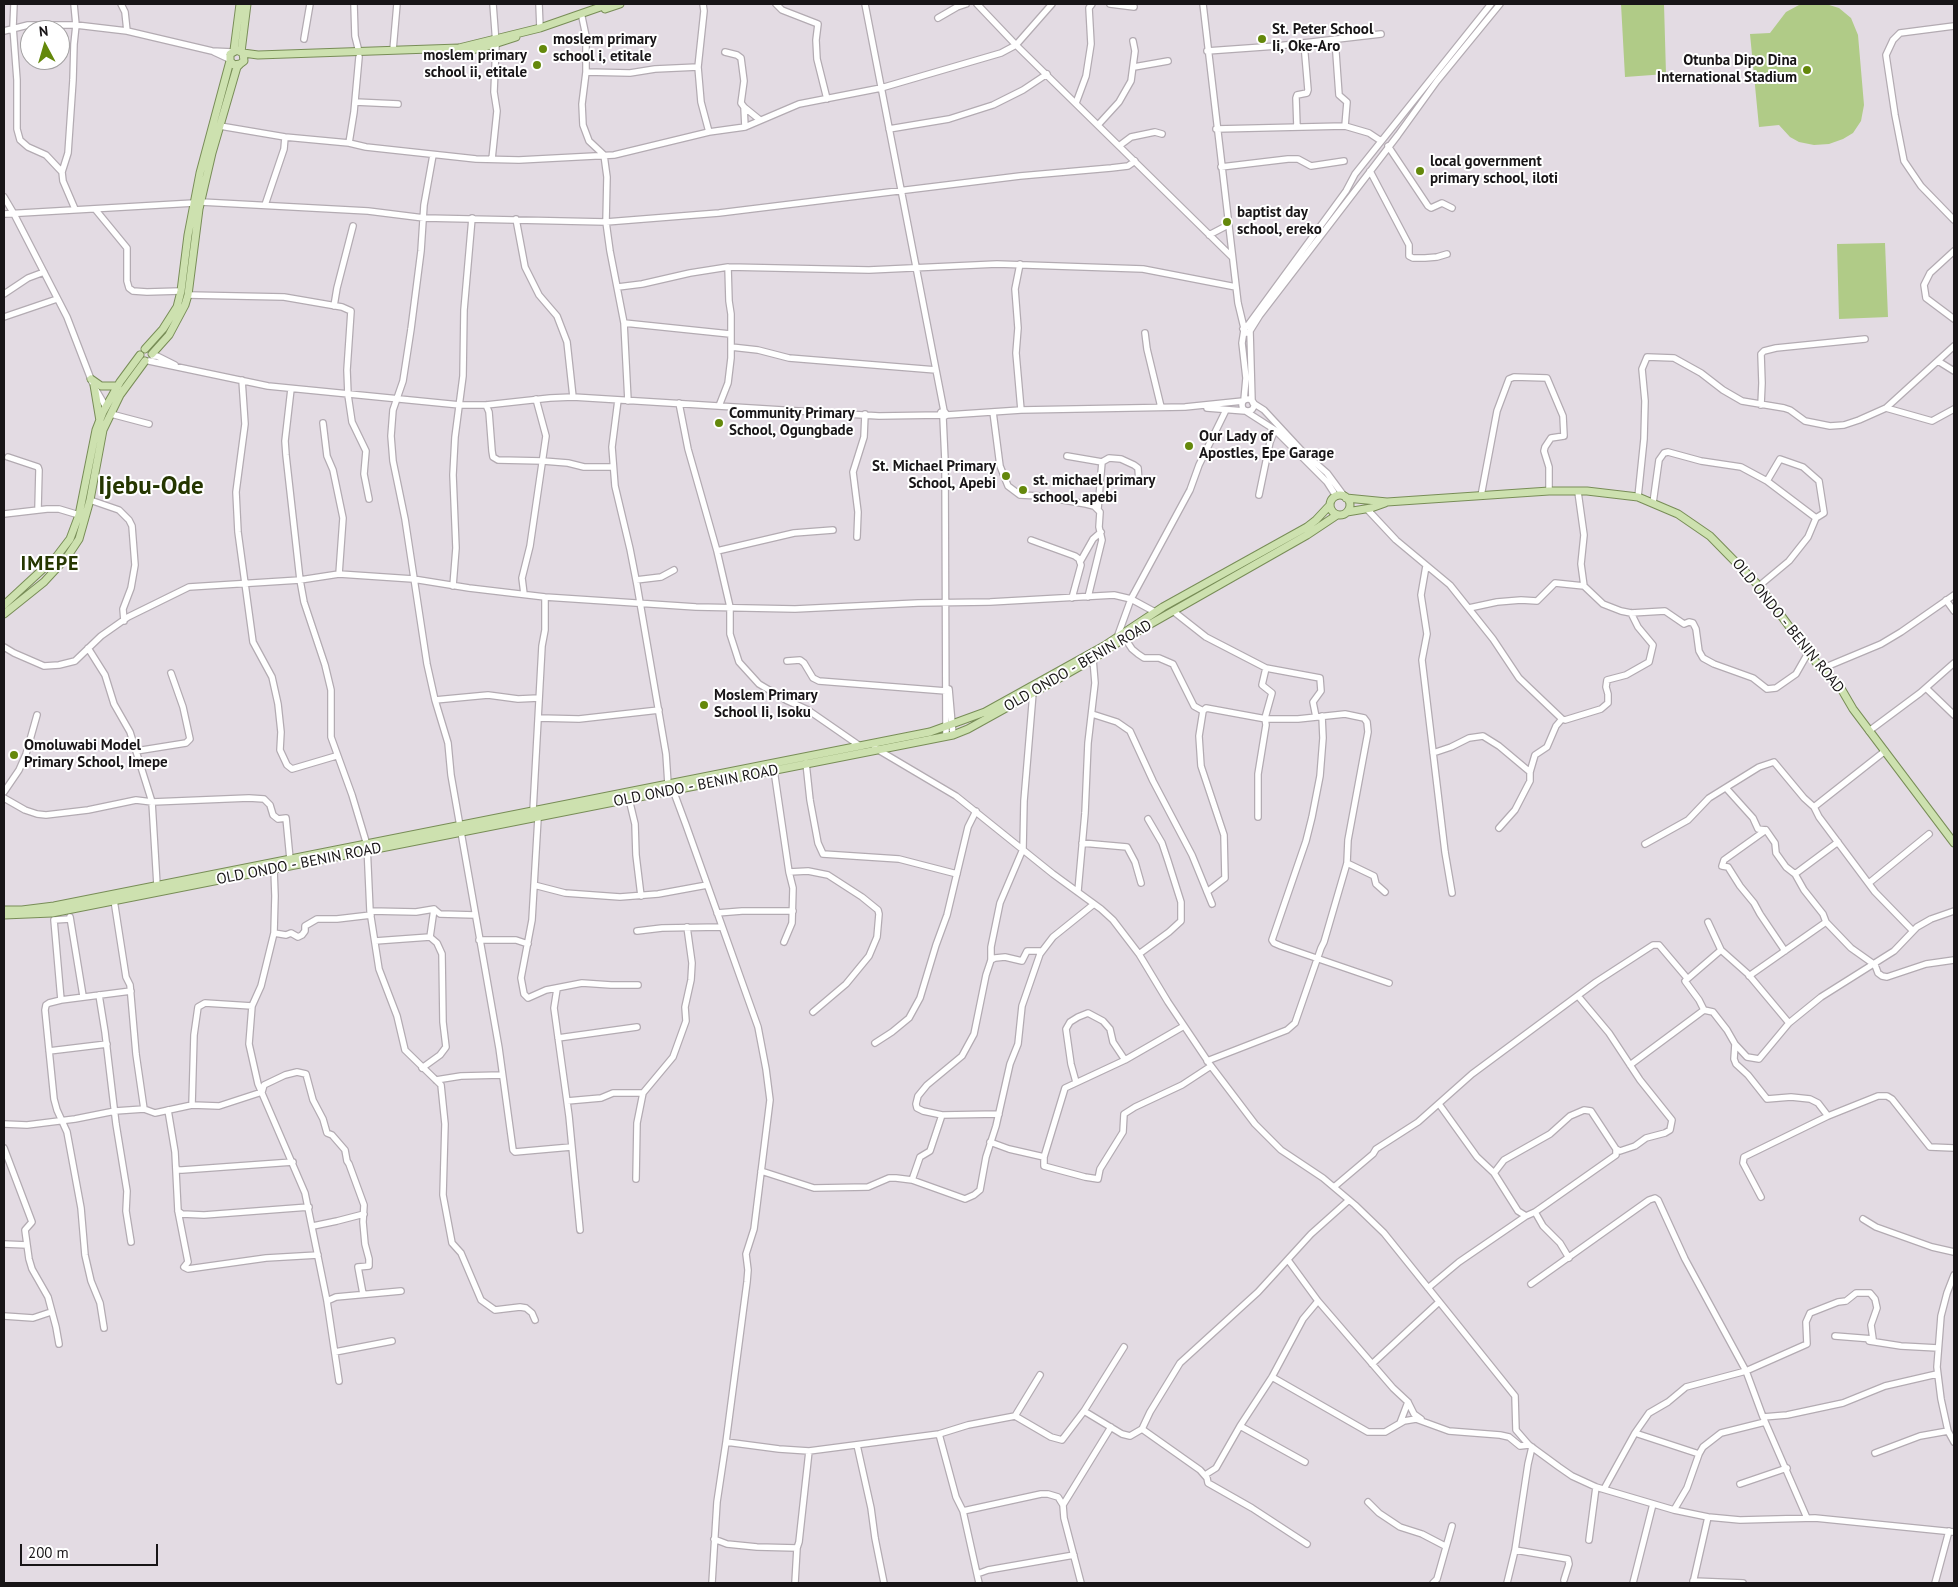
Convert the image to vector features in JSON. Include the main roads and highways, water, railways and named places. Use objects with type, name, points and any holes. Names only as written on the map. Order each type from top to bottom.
[{"type":"main road","points":[[4,614],[44,582],[67,557],[79,538],[90,500],[100,442],[111,414],[120,396],[168,323],[184,293],[188,235],[237,67],[240,4]]},
{"type":"main road","points":[[197,202],[203,160],[237,57],[247,4]]},
{"type":"main road","points":[[237,57],[258,55],[461,52],[540,28],[595,6],[609,4]]},
{"type":"main road","points":[[359,54],[393,50],[459,48],[496,41],[582,17],[620,4]]},
{"type":"main road","points":[[4,602],[62,551],[70,539],[79,515],[93,440],[106,407],[118,386],[147,356]]},
{"type":"main road","points":[[100,422],[96,411],[92,382],[101,386],[118,386]]},
{"type":"main road","name":"OLD ONDO - BENIN ROAD","points":[[4,910],[44,908],[163,886],[290,859],[462,833],[629,799],[670,787],[918,735],[949,726],[985,712],[1104,646],[1155,612],[1307,527],[1316,520],[1336,496],[1387,502],[1549,491],[1638,496],[1702,529],[1759,586],[1808,653],[1821,669],[1839,685],[1869,731],[1954,843]]},
{"type":"main road","points":[[1345,497],[1350,503],[1347,512]]},
{"type":"main road","name":"OLD ONDO - BENIN ROAD","points":[[4,915],[52,913],[114,900],[163,886],[302,863],[460,824],[774,770],[950,735],[968,729],[1093,659],[1122,635],[1173,611],[1307,535],[1337,515],[1367,509],[1387,502]]},
{"type":"main road","points":[[1330,505],[1332,512],[1337,515]]},
{"type":"place","name":"St. Peter School Ii, Oke-Aro","points":[[1262,39]]},
{"type":"place","name":"moslem primary school i, etitale","points":[[543,49]]},
{"type":"place","name":"moslem primary school ii, etitale","points":[[537,65]]},
{"type":"place","name":"Otunba Dipo Dina International Stadium","points":[[1807,70]]},
{"type":"place","name":"local government primary school, iloti","points":[[1420,171]]},
{"type":"place","name":"baptist day school, ereko","points":[[1227,222]]},
{"type":"place","name":"Community Primary School, Ogungbade","points":[[719,423]]},
{"type":"place","name":"Our Lady of Apostles, Epe Garage","points":[[1189,446]]},
{"type":"place","name":"St. Michael Primary School, Apebi","points":[[1006,476]]},
{"type":"place","name":"st. michael primary school, apebi","points":[[1023,490]]},
{"type":"place","name":"Moslem Primary School Ii, Isoku","points":[[704,705]]},
{"type":"place","name":"Omoluwabi Model Primary School, Imepe","points":[[14,755]]},
{"type":"district","name":"Ijebu-Ode","points":[[151,487]]},
{"type":"district","name":"IMEPE","points":[[50,564]]}]
